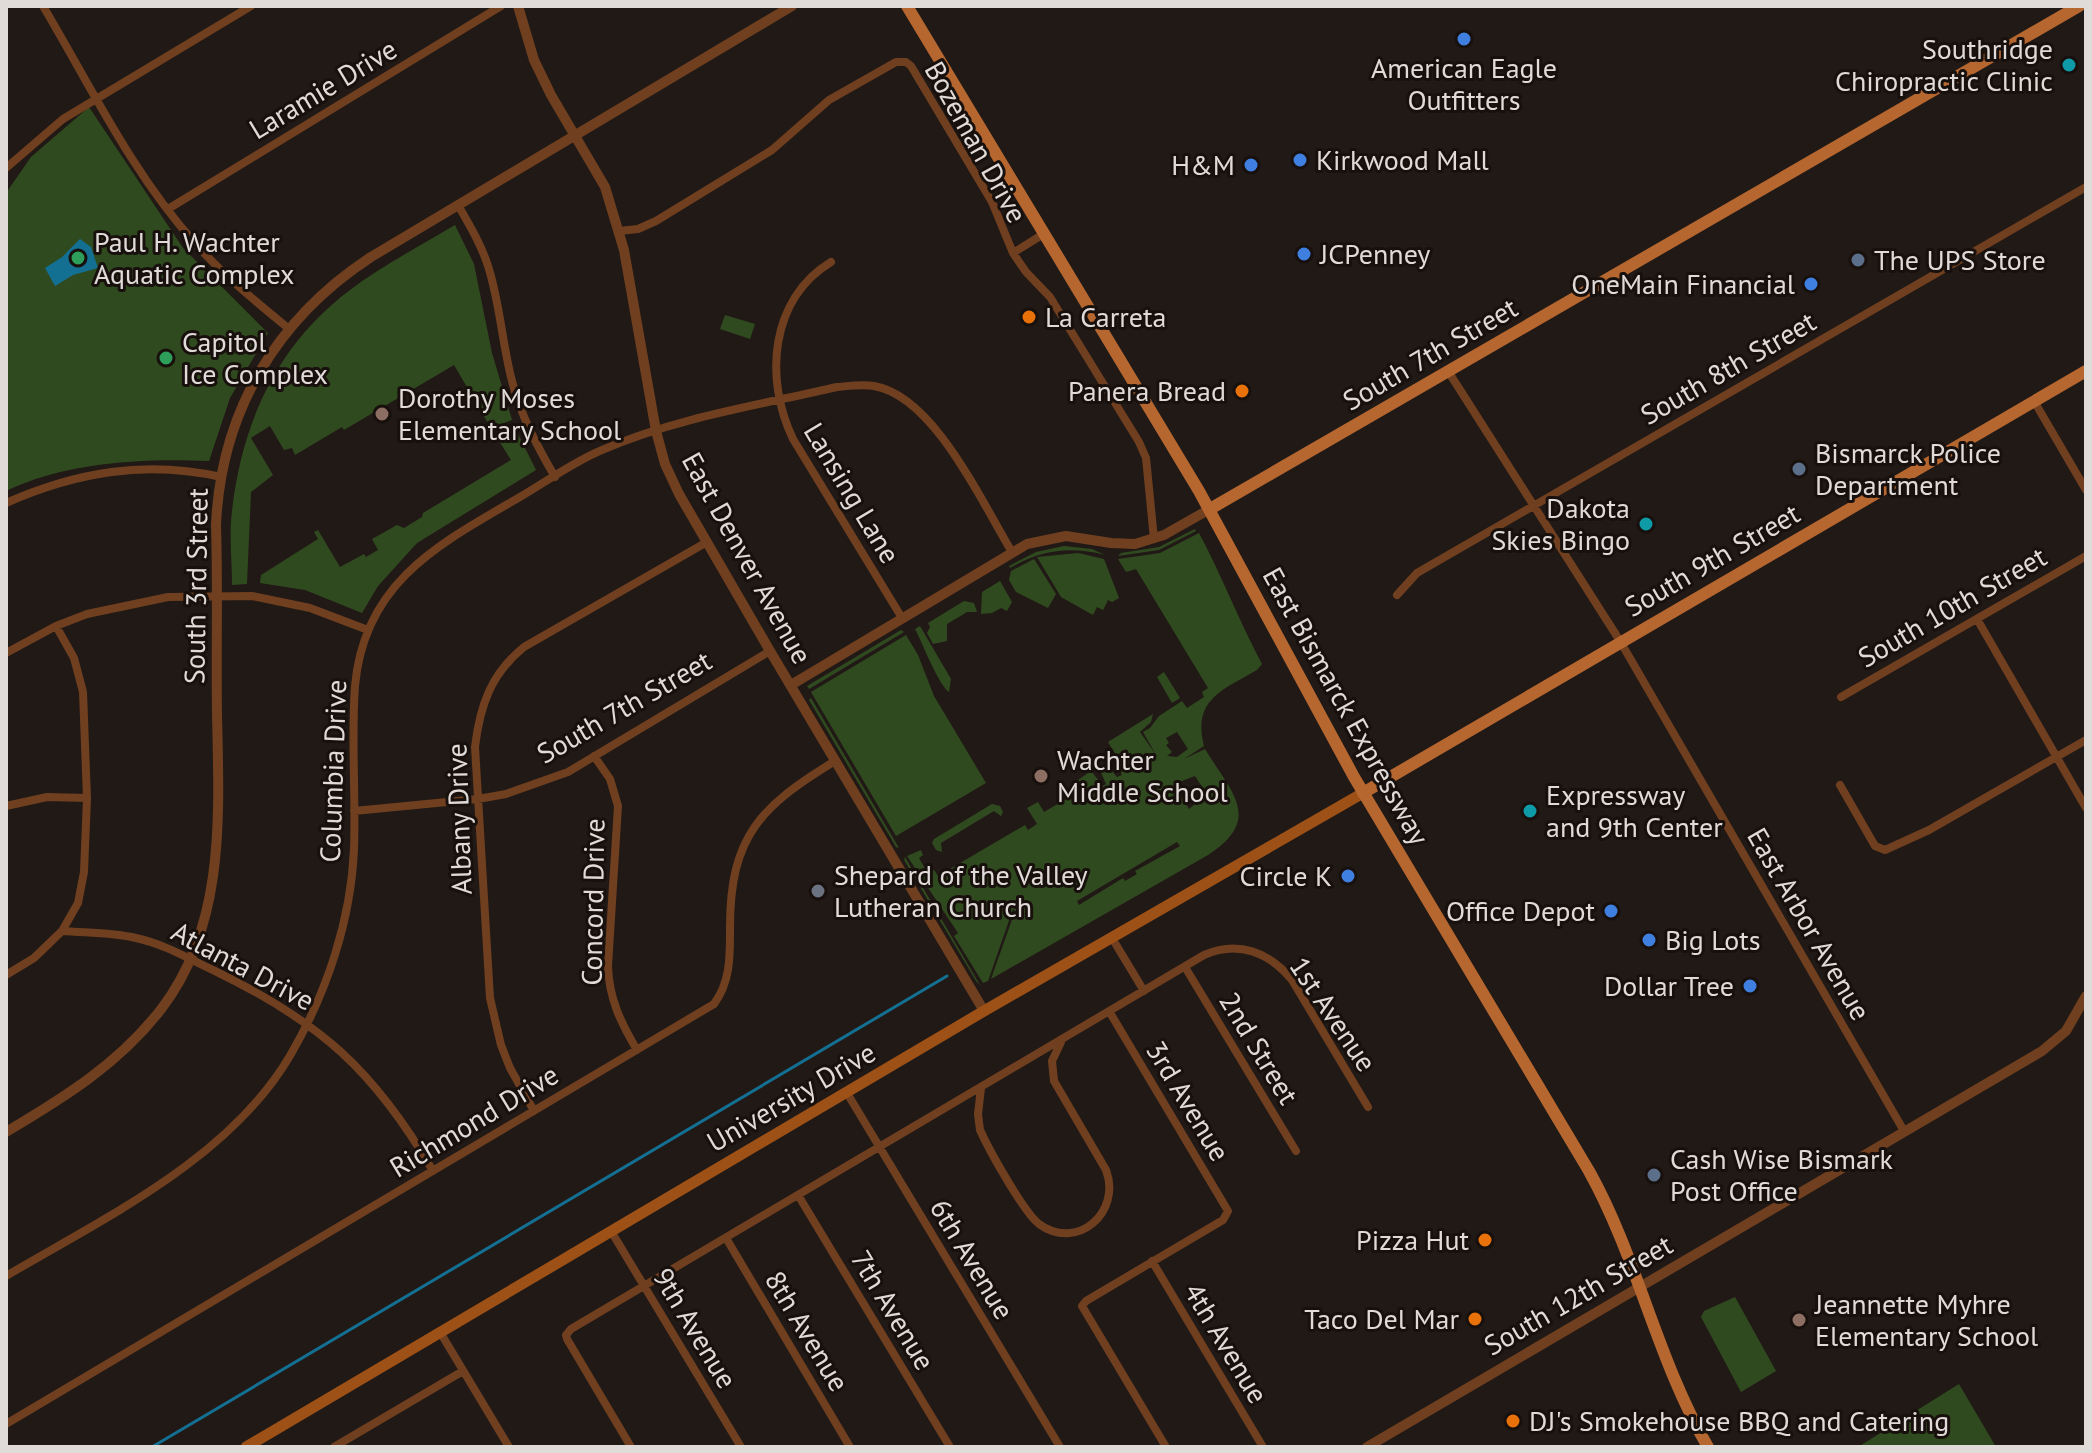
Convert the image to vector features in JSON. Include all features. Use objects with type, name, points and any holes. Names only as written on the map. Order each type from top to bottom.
[{"type":"main road","name":"East Bismarck Expressway","points":[[907,6],[1210,509],[1363,793],[1589,1171],[1612,1216],[1679,1393],[1708,1447]]},
{"type":"main road","name":"South 7th Street","points":[[1210,509],[2079,6]]},
{"type":"main road","name":"South 9th Street","points":[[1363,793],[2086,371]]},
{"type":"main road","name":"University Drive","points":[[246,1447],[984,1011],[1363,793]]},
{"type":"street","points":[[43,6],[130,155],[168,209],[193,241],[238,287],[288,328]]},
{"type":"street","points":[[6,168],[63,119],[251,6]]},
{"type":"street","name":"Laramie Drive","points":[[168,209],[501,6]]},
{"type":"street","name":"East Denver Avenue","points":[[518,6],[534,60],[605,187],[619,231],[656,431],[665,464],[770,651],[984,1011]]},
{"type":"street","name":"South 3rd Street","points":[[6,1132],[63,1098],[117,1058],[164,1005],[197,940],[208,902],[219,827],[216,525],[221,477],[234,425],[266,361],[288,328],[340,277],[792,6]]},
{"type":"street","name":"Bozeman Drive","points":[[619,231],[649,225],[780,144],[829,100],[901,61],[911,66],[992,202],[1013,253],[1050,297],[1139,442],[1146,458],[1154,539]]},
{"type":"street","name":"South 8th Street","points":[[1397,595],[1417,573],[2086,187]]},
{"type":"street","points":[[458,205],[488,265],[520,407],[555,477]]},
{"type":"street","points":[[1013,253],[1045,233]]},
{"type":"street","name":"Lansing Lane","points":[[831,262],[811,274],[797,291],[782,322],[776,360],[779,400],[783,419],[793,439],[902,618]]},
{"type":"street","name":"East Arbor Avenue","points":[[1448,371],[1620,641],[1904,1131]]},
{"type":"street","name":"Columbia Drive","points":[[6,1276],[136,1199],[221,1139],[292,1054],[329,974],[341,933],[353,866],[355,689],[359,660],[368,630],[392,589],[430,551],[600,450],[656,431],[779,400],[837,387],[875,386],[898,394],[915,405],[944,440],[1012,552]]},
{"type":"street","points":[[2034,401],[2086,490]]},
{"type":"street","points":[[6,503],[64,480],[117,470],[171,469],[221,477]]},
{"type":"street","name":"South 7th Street","points":[[791,685],[1027,544],[1053,537],[1123,544],[1154,539],[1178,529],[1210,509]]},
{"type":"street","name":"Albany Drive","points":[[534,1111],[501,1045],[490,998],[475,747],[485,695],[501,669],[524,647],[707,542]]},
{"type":"street","name":"South 10th Street","points":[[1841,697],[2086,556]]},
{"type":"street","points":[[6,653],[56,626],[110,607],[168,597],[252,596],[299,605],[368,630]]},
{"type":"street","points":[[1977,619],[2086,808]]},
{"type":"street","points":[[6,975],[34,958],[62,931],[78,903],[82,888],[87,798],[83,692],[74,658],[56,626]]},
{"type":"street","name":"South 7th Street","points":[[354,811],[478,799],[537,784],[568,772],[770,651]]},
{"type":"street","points":[[1840,785],[1875,846],[1885,850],[1929,830],[2086,740]]},
{"type":"street","name":"Concord Drive","points":[[594,756],[610,779],[618,806],[608,966],[611,992],[622,1025],[637,1050]]},
{"type":"street","name":"Richmond Drive","points":[[6,1424],[714,1004],[727,983],[733,879],[745,844],[778,799],[794,785],[835,761]]},
{"type":"street","points":[[6,806],[47,797],[87,798]]},
{"type":"street","name":"Atlanta Drive","points":[[62,931],[134,937],[165,947],[248,987],[307,1022],[358,1067],[383,1096],[433,1171]]},
{"type":"street","points":[[1112,938],[1144,991]]},
{"type":"street","name":"1st Avenue","points":[[1185,967],[1220,949],[1239,948],[1255,952],[1279,966],[1292,980],[1368,1107]]},
{"type":"street","points":[[631,1447],[569,1343],[566,1335],[571,1329],[1185,967]]},
{"type":"street","name":"2nd Street","points":[[1185,967],[1296,1151]]},
{"type":"street","name":"South 12th Street","points":[[1367,1447],[2052,1044],[2073,1022],[2086,996]]},
{"type":"street","name":"3rd Avenue","points":[[1109,1011],[1228,1215],[1152,1261]]},
{"type":"street","points":[[981,1088],[980,1130],[1034,1220],[1058,1232],[1075,1232],[1089,1226],[1106,1206],[1110,1183],[1106,1170],[1054,1081],[1052,1061],[1064,1038]]},
{"type":"street","name":"6th Avenue","points":[[847,1093],[1060,1447]]},
{"type":"street","name":"7th Avenue","points":[[798,1195],[950,1447]]},
{"type":"street","name":"9th Avenue","points":[[611,1231],[741,1447]]},
{"type":"street","name":"8th Avenue","points":[[726,1238],[850,1447]]},
{"type":"street","points":[[1152,1261],[1082,1306],[1166,1447]]},
{"type":"street","name":"4th Avenue","points":[[1152,1261],[1263,1447]]},
{"type":"street","points":[[440,1332],[509,1447]]},
{"type":"street","points":[[334,1447],[463,1371]]},
{"type":"green space","points":[[89,107],[183,248],[268,333],[230,398],[209,461],[159,460],[106,464],[54,474],[6,491],[6,193],[31,157]]},
{"type":"green space","points":[[455,225],[474,264],[492,353],[512,420],[491,428],[454,365],[295,455],[292,448],[284,450],[270,426],[251,438],[273,475],[251,492],[247,584],[232,585],[231,520],[244,447],[254,416],[283,361],[302,335],[350,290]]},
{"type":"green space","points":[[725,315],[755,324],[750,339],[720,329]]},
{"type":"green space","points":[[515,428],[536,470],[417,543],[378,586],[362,613],[305,590],[260,583],[261,575],[318,539],[314,532],[318,530],[340,567],[378,550],[372,539],[397,525],[404,528],[422,517],[423,513],[511,460],[496,436]]},
{"type":"green space","points":[[1195,529],[1159,550],[1118,556],[1159,547]]},
{"type":"green space","points":[[1199,533],[1262,664],[1213,698],[1202,717],[1204,746],[1184,759],[1205,749],[1237,805],[1239,817],[1235,829],[1225,842],[1208,855],[991,979],[1015,911],[1013,909],[988,981],[983,983],[954,936],[958,933],[907,856],[921,850],[923,855],[919,858],[927,872],[934,870],[938,876],[1025,825],[1028,830],[1037,824],[1027,808],[1038,802],[1044,812],[1071,796],[1075,802],[1084,797],[1075,782],[1091,771],[1103,786],[1106,784],[1100,770],[1107,765],[1117,777],[1122,775],[1114,761],[1118,758],[1108,742],[1153,714],[1151,722],[1140,732],[1156,755],[1143,732],[1159,716],[1182,701],[1187,708],[1204,697],[1202,692],[1208,688],[1136,569],[1126,572],[1118,559],[1160,553]],"holes":[[[1177,732],[1188,749],[1177,757],[1167,756],[1172,752],[1166,745],[1169,743],[1166,738]],[[1195,776],[1207,794],[1189,809],[1174,784]],[[1177,842],[1180,846],[1135,871],[1137,874],[1125,881],[1123,878],[1079,905],[1077,901]]]},
{"type":"green space","points":[[1064,546],[1092,549],[1105,555],[1056,551],[1009,566],[1036,552]]},
{"type":"green space","points":[[1078,553],[1104,559],[1119,598],[1112,602],[1108,600],[1103,610],[1097,607],[1093,615],[1061,597],[1037,557]]},
{"type":"green space","points":[[1034,559],[1056,594],[1048,608],[1016,592],[1009,580],[1011,571]]},
{"type":"green space","points":[[1000,581],[1012,602],[1007,611],[1001,608],[981,614],[982,592]]},
{"type":"green space","points":[[964,601],[974,603],[977,612],[967,612],[947,624],[947,641],[933,644],[927,633],[928,623]]},
{"type":"green space","points":[[920,626],[951,679],[949,692],[936,673],[915,629]]},
{"type":"green space","points":[[901,630],[904,632],[809,689],[807,686]]},
{"type":"green space","points":[[906,635],[918,655],[934,696],[986,783],[896,836],[811,692]]},
{"type":"green space","points":[[1164,672],[1180,698],[1172,703],[1157,677]]},
{"type":"green space","points":[[811,698],[899,848],[809,700]]},
{"type":"green space","points":[[992,804],[1000,806],[1001,816],[994,811],[941,843],[942,852],[936,850],[932,843],[934,839]]},
{"type":"green space","points":[[905,857],[980,985],[904,860]]},
{"type":"green space","points":[[1735,1297],[1776,1371],[1741,1392],[1701,1317],[1704,1311]]},
{"type":"green space","points":[[1959,1384],[1996,1447],[1858,1447]]},
{"type":"water","points":[[80,239],[91,247],[98,268],[73,275],[55,286],[45,268]]},
{"type":"waterway","points":[[152,1447],[947,976]]},
{"type":"place","name":"American Eagle Outfitters","points":[[1464,39]]},
{"type":"place","name":"Southridge Chiropractic Clinic","points":[[2069,65]]},
{"type":"place","name":"Kirkwood Mall","points":[[1300,160]]},
{"type":"place","name":"H&M","points":[[1251,165]]},
{"type":"place","name":"JCPenney","points":[[1304,254]]},
{"type":"place","name":"Paul H. Wachter Aquatic Complex","points":[[78,258]]},
{"type":"place","name":"The UPS Store","points":[[1858,260]]},
{"type":"place","name":"OneMain Financial","points":[[1811,284]]},
{"type":"place","name":"La Carreta","points":[[1029,317]]},
{"type":"place","name":"Capitol Ice Complex","points":[[166,358]]},
{"type":"place","name":"Panera Bread","points":[[1242,391]]},
{"type":"place","name":"Dorothy Moses Elementary School","points":[[382,414]]},
{"type":"place","name":"Bismarck Police Department","points":[[1799,469]]},
{"type":"place","name":"Dakota Skies Bingo","points":[[1646,524]]},
{"type":"place","name":"Wachter Middle School","points":[[1041,776]]},
{"type":"place","name":"Expressway and 9th Center","points":[[1530,811]]},
{"type":"place","name":"Circle K","points":[[1348,876]]},
{"type":"place","name":"Shepard of the Valley Lutheran Church","points":[[818,891]]},
{"type":"place","name":"Office Depot","points":[[1611,911]]},
{"type":"place","name":"Big Lots","points":[[1649,940]]},
{"type":"place","name":"Dollar Tree","points":[[1750,986]]},
{"type":"place","name":"Cash Wise Bismark Post Office","points":[[1654,1175]]},
{"type":"place","name":"Pizza Hut","points":[[1485,1240]]},
{"type":"place","name":"Taco Del Mar","points":[[1475,1319]]},
{"type":"place","name":"Jeannette Myhre Elementary School","points":[[1799,1320]]},
{"type":"place","name":"DJ's Smokehouse BBQ and Catering","points":[[1513,1421]]}]
